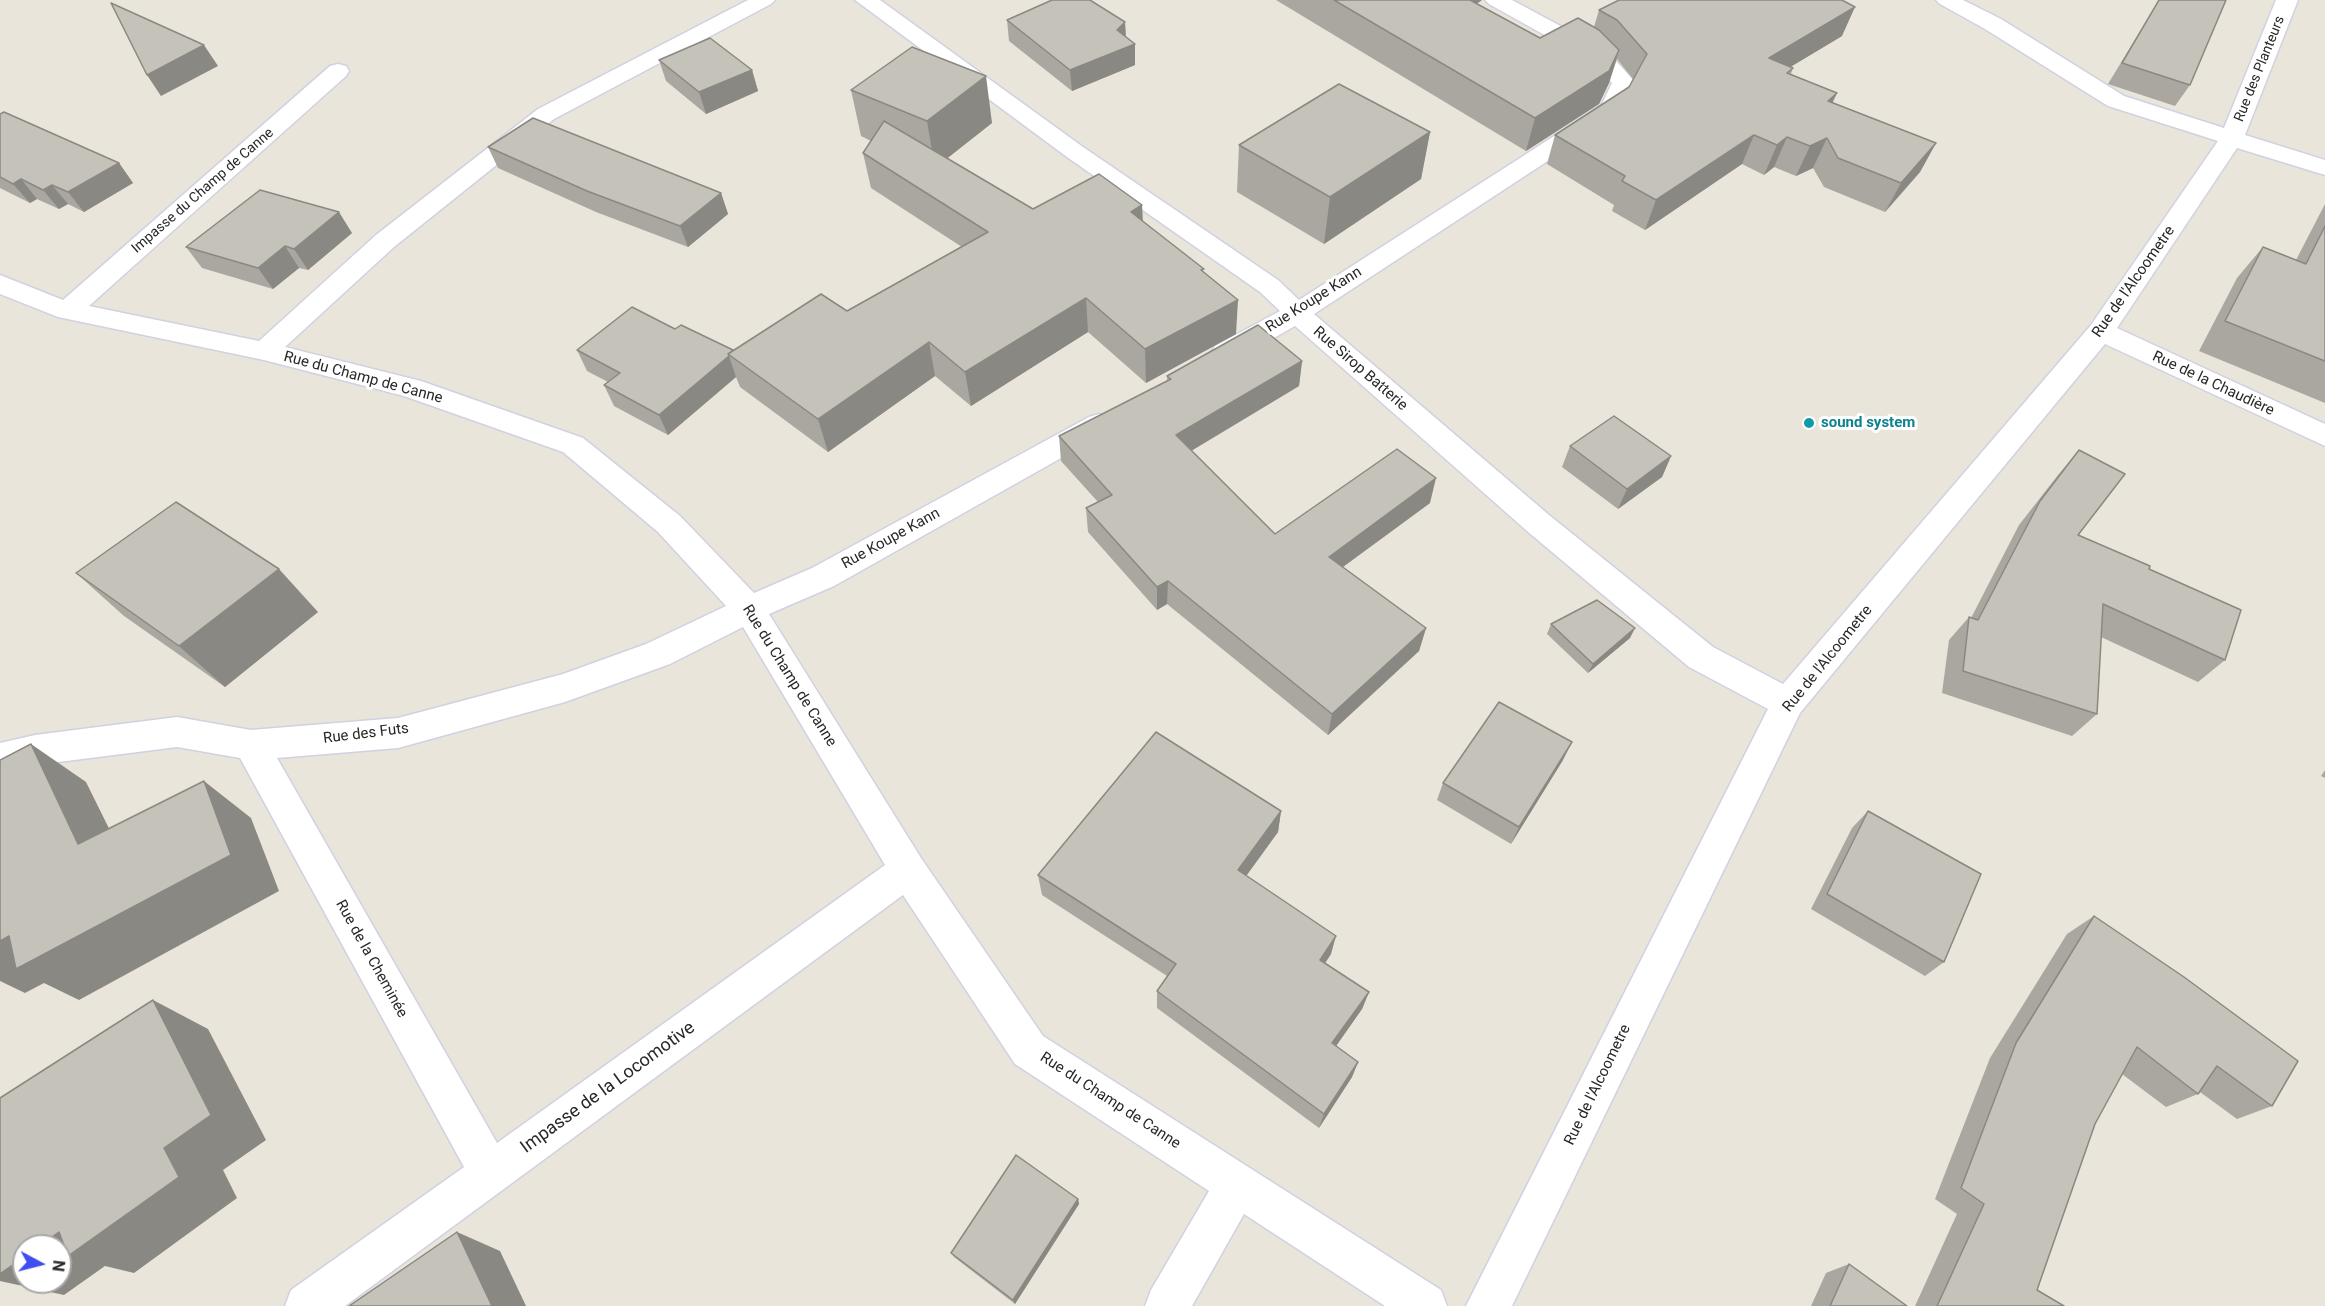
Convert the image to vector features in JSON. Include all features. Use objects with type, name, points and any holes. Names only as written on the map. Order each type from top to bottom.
[{"type":"street","points":[[264,351],[386,241],[546,114],[764,0]]},
{"type":"street","name":"Rue Sirop Batterie","points":[[866,0],[1075,152],[1269,286],[1296,314],[1538,523],[1701,657],[1788,703]]},
{"type":"street","name":"Rue Koupe Kann","points":[[1204,365],[1296,314],[1610,110],[1624,82],[1599,56],[1496,0]]},
{"type":"street","points":[[1947,0],[1993,24],[2116,101],[2325,168]]},
{"type":"street","name":"Rue des Planteurs","points":[[2232,138],[2287,0]]},
{"type":"street","name":"Impasse du Champ de Canne","points":[[67,311],[338,72]]},
{"type":"street","name":"Rue de l'Alcoometre","points":[[1488,1306],[1788,703],[2101,331],[2232,138]]},
{"type":"street","name":"Rue du Champ de Canne","points":[[0,284],[67,311],[264,351],[411,388],[573,445],[669,524],[749,609],[908,870],[1029,1050],[1425,1306]]},
{"type":"street","name":"Rue de la Chaudière","points":[[2101,331],[2325,436]]},
{"type":"street","name":"Rue Koupe Kann","points":[[749,609],[824,577],[1121,411]]},
{"type":"street","name":"Rue des Futs","points":[[0,758],[35,750],[177,732],[251,745],[398,733],[565,688],[658,654],[749,609]]},
{"type":"street","name":"Rue de la Cheminée","points":[[251,745],[491,1174]]},
{"type":"street","name":"Impasse de la Locomotive","points":[[307,1306],[908,870]]},
{"type":"street","points":[[1167,1306],[1237,1184]]},
{"type":"building","points":[[1052,0],[1090,0],[1125,22],[1117,30],[1135,44],[1070,70],[1007,20]]},
{"type":"building","points":[[1334,0],[1470,0],[1540,38],[1578,18],[1599,30],[1619,50],[1609,71],[1535,118]]},
{"type":"building","points":[[1619,0],[1842,0],[1855,7],[1769,58],[1793,68],[1787,73],[1837,93],[1828,101],[1936,143],[1901,183],[1838,158],[1827,138],[1810,146],[1787,137],[1777,145],[1754,135],[1656,200],[1622,181],[1625,176],[1555,135],[1629,87],[1647,54],[1617,20],[1599,10]]},
{"type":"building","points":[[2159,0],[2226,0],[2190,85],[2122,63]]},
{"type":"building","points":[[111,3],[204,45],[147,75]]},
{"type":"building","points":[[710,38],[752,70],[699,92],[659,60]]},
{"type":"building","points":[[912,47],[986,76],[927,121],[851,90]]},
{"type":"building","points":[[1339,84],[1430,132],[1330,197],[1239,145]]},
{"type":"building","points":[[4,112],[119,163],[68,192],[52,185],[43,190],[21,179],[13,184],[0,177],[0,114]]},
{"type":"building","points":[[533,118],[721,193],[680,226],[587,191],[488,147]]},
{"type":"building","points":[[884,121],[1033,209],[1099,174],[1142,205],[1131,212],[1204,269],[1201,270],[1238,300],[1145,349],[1086,298],[965,372],[929,342],[818,419],[728,354],[821,294],[847,311],[988,232],[863,153]]},
{"type":"building","points":[[260,190],[339,212],[294,249],[285,246],[258,268],[186,247]]},
{"type":"building","points":[[2325,226],[2325,361],[2225,321],[2263,247],[2306,264]]},
{"type":"building","points":[[632,307],[675,329],[681,325],[733,350],[728,354],[729,356],[659,415],[604,385],[620,373],[577,350]]},
{"type":"building","points":[[1258,325],[1302,361],[1176,435],[1275,534],[1397,449],[1436,478],[1329,557],[1426,628],[1332,714],[1168,581],[1157,587],[1086,508],[1112,495],[1059,436],[1171,379],[1167,376]]},
{"type":"building","points":[[1614,416],[1671,456],[1627,489],[1570,446]]},
{"type":"building","points":[[2079,450],[2125,474],[2078,535],[2150,566],[2149,569],[2241,610],[2225,660],[2103,604],[2097,714],[1963,671],[1969,617],[1978,620],[2040,501]]},
{"type":"building","points":[[176,502],[279,569],[179,646],[76,573]]},
{"type":"building","points":[[1597,600],[1635,628],[1593,664],[1551,624]]},
{"type":"building","points":[[1499,702],[1572,742],[1519,827],[1443,783]]},
{"type":"building","points":[[1156,732],[1281,811],[1238,870],[1336,936],[1320,960],[1369,992],[1332,1043],[1358,1062],[1324,1114],[1157,991],[1176,964],[1038,875]]},
{"type":"building","points":[[31,744],[78,844],[204,781],[231,855],[16,969],[9,936],[0,941],[0,760]]},
{"type":"building","points":[[1868,811],[1981,874],[1944,962],[1827,894]]},
{"type":"building","points":[[2094,916],[2184,977],[2298,1061],[2272,1106],[2217,1066],[2198,1094],[2137,1047],[2095,1124],[2037,1290],[2064,1306],[1937,1306],[1984,1204],[1961,1188],[2016,1043]]},
{"type":"building","points":[[153,1000],[211,1115],[164,1148],[179,1177],[72,1253],[72,1234],[60,1234],[59,1232],[56,1234],[12,1234],[12,1266],[0,1274],[0,1098]]},
{"type":"building","points":[[1016,1155],[1078,1199],[1013,1300],[951,1253]]},
{"type":"building","points":[[457,1232],[492,1306],[349,1306]]},
{"type":"building","points":[[1849,1264],[1907,1306],[1830,1306]]},
{"type":"place","name":"sound system","points":[[1809,423]]}]
